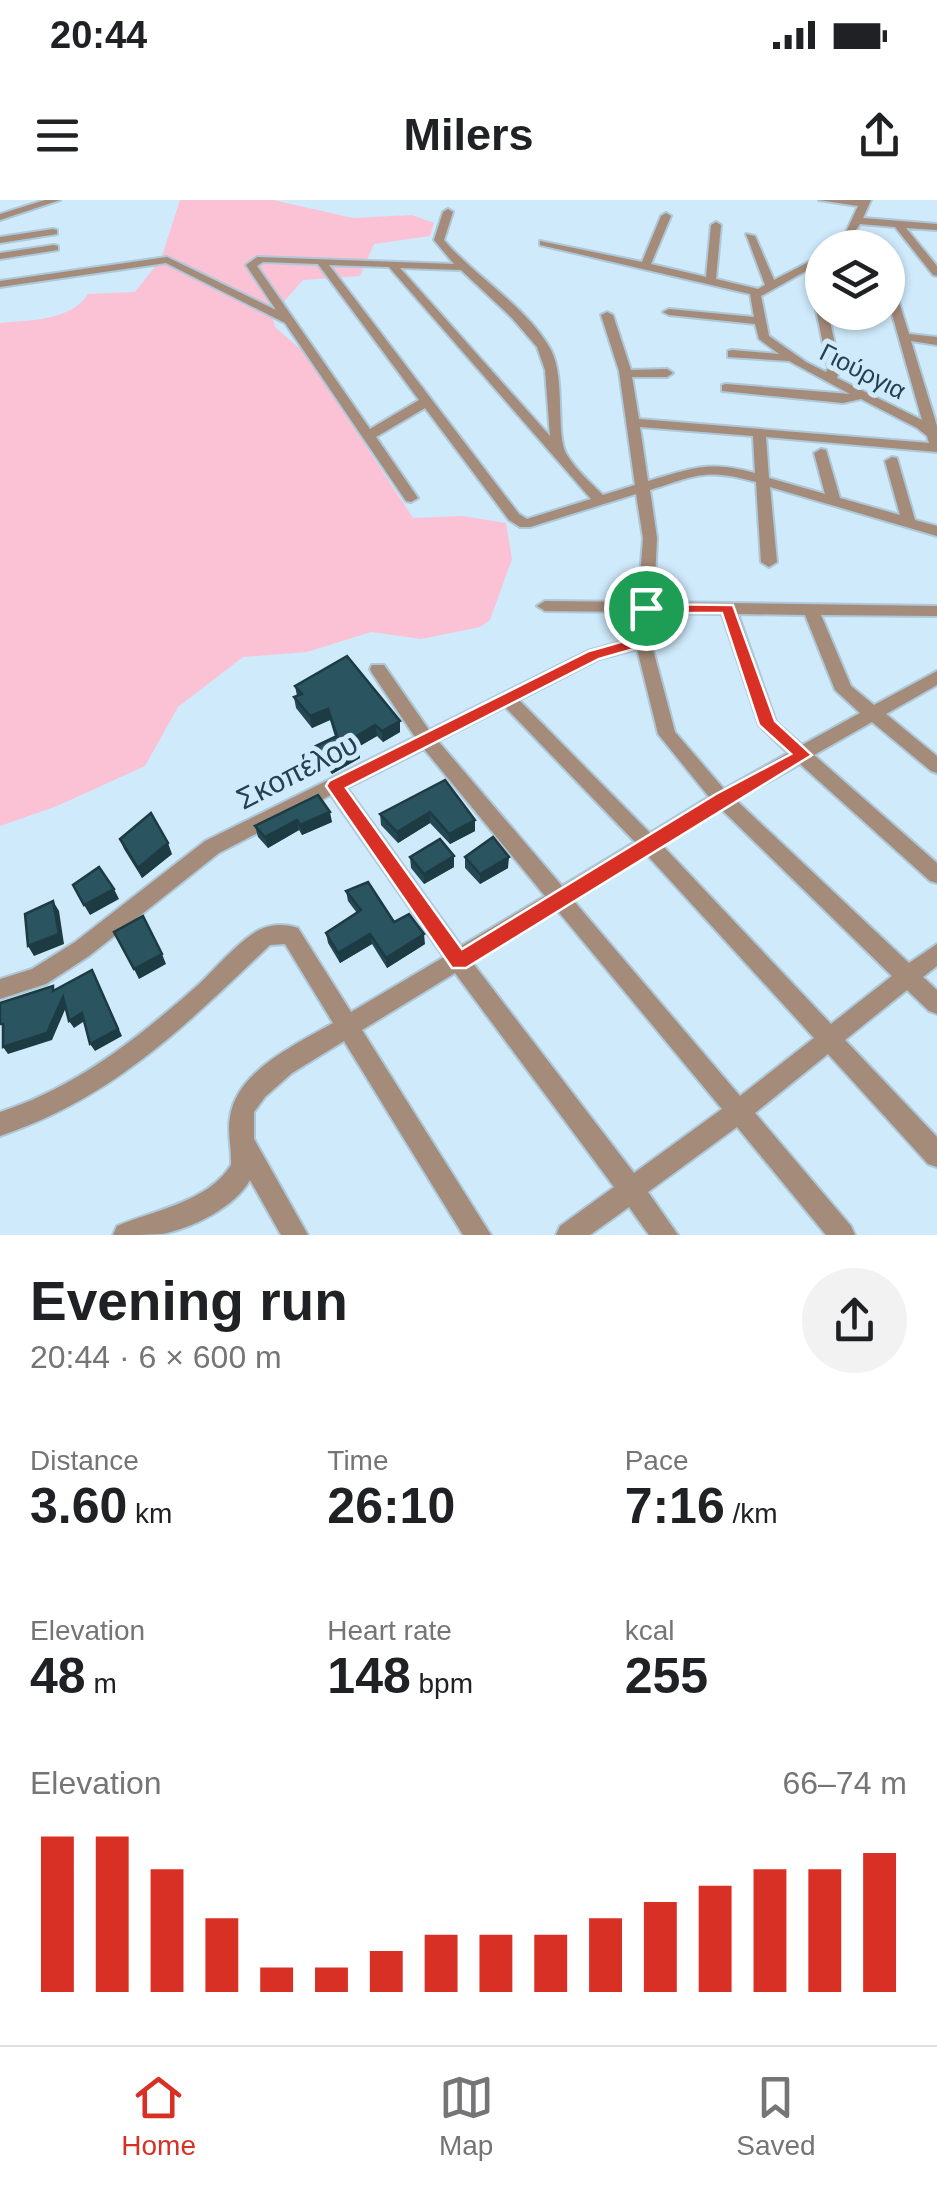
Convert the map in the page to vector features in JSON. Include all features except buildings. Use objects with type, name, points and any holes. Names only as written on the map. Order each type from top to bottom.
[{"type":"street","points":[[0,217],[55,200]]},
{"type":"street","points":[[824,200],[865,202],[852,230]]},
{"type":"street","points":[[448,212],[439,240],[548,357],[558,452]]},
{"type":"street","points":[[645,266],[666,216]]},
{"type":"street","points":[[858,220],[937,227]]},
{"type":"street","points":[[896,222],[937,274]]},
{"type":"street","points":[[711,280],[716,225]]},
{"type":"street","points":[[0,240],[54,232]]},
{"type":"street","points":[[750,236],[764,289]]},
{"type":"street","points":[[544,243],[764,289]]},
{"type":"street","points":[[0,256],[54,248]]},
{"type":"street","points":[[0,284],[167,260],[291,321]]},
{"type":"street","points":[[411,498],[251,265],[253,261],[462,267]]},
{"type":"street","points":[[322,263],[514,517],[525,524],[704,468],[725,470],[937,531]]},
{"type":"street","points":[[394,266],[601,502]]},
{"type":"street","points":[[669,312],[760,321],[756,295],[805,267]]},
{"type":"street","points":[[607,314],[625,374],[650,538],[642,642],[667,734],[722,799],[937,1004]]},
{"type":"street","name":"Γιούργια","points":[[760,321],[767,343],[890,410],[936,443]]},
{"type":"street","points":[[826,330],[834,368],[830,380]]},
{"type":"street","points":[[632,422],[936,443],[931,412],[903,330]]},
{"type":"street","points":[[905,337],[937,341]]},
{"type":"street","points":[[732,354],[791,358]]},
{"type":"street","points":[[625,374],[667,373]]},
{"type":"street","points":[[726,388],[844,400],[860,396]]},
{"type":"street","points":[[368,436],[425,402]]},
{"type":"street","points":[[890,410],[931,412]]},
{"type":"street","points":[[759,433],[769,562]]},
{"type":"street","points":[[821,453],[834,502]]},
{"type":"street","points":[[892,460],[909,523]]},
{"type":"street","points":[[545,606],[937,611]]},
{"type":"street","points":[[728,608],[768,725],[937,875]]},
{"type":"street","points":[[811,608],[844,690],[937,766]]},
{"type":"street","name":"Σκοπέλου","points":[[0,989],[38,977],[82,949],[212,847],[605,650],[642,642]]},
{"type":"street","points":[[378,670],[427,740],[842,1235]]},
{"type":"street","points":[[295,1235],[246,1148],[240,1117],[256,1089],[346,1026],[562,900],[722,799],[937,677]]},
{"type":"street","points":[[506,698],[649,844],[937,1155]]},
{"type":"street","points":[[335,786],[459,961],[664,1235]]},
{"type":"street","points":[[0,1124],[88,1086],[194,1002],[263,938],[291,936],[478,1235]]},
{"type":"street","points":[[569,1235],[738,1112],[937,952]]},
{"type":"street","points":[[126,1235],[211,1200],[238,1178],[246,1148]]},
{"type":"shaded area","points":[[180,200],[273,200],[353,218],[412,215],[434,223],[430,236],[374,244],[360,276],[303,280],[272,315],[275,327],[306,354],[413,518],[462,516],[506,523],[512,559],[490,620],[480,627],[421,639],[371,632],[307,652],[243,657],[178,707],[145,766],[57,806],[0,826],[0,323],[61,314],[81,303],[88,294],[135,292],[161,259]]},
{"type":"route","points":[[646,608],[728,608],[768,725],[804,755],[722,799],[459,961],[335,786],[594,655],[642,642],[646,608]]}]
